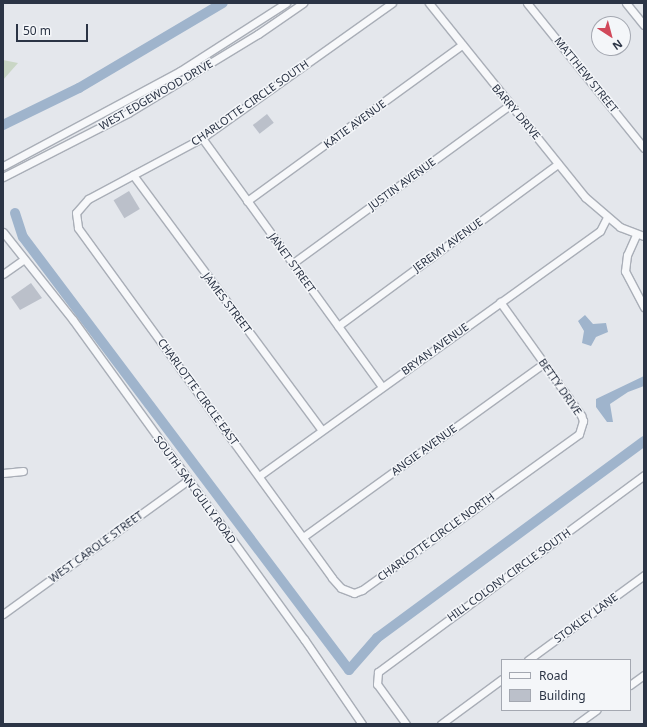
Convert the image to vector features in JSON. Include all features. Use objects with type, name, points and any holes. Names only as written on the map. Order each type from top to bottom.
[{"type":"street","name":"WEST EDGEWOOD DRIVE","points":[[3,166],[180,71],[286,3]]},
{"type":"street","name":"WEST EDGEWOOD DRIVE","points":[[3,177],[128,113],[252,38],[303,3]]},
{"type":"street","name":"CHARLOTTE CIRCLE SOUTH","points":[[82,204],[202,138],[392,3]]},
{"type":"street","name":"BARRY DRIVE","points":[[429,3],[585,197],[607,218],[636,235]]},
{"type":"street","name":"MATTHEW STREET","points":[[527,3],[644,148]]},
{"type":"street","points":[[626,3],[644,25]]},
{"type":"street","name":"KATIE AVENUE","points":[[248,201],[462,45]]},
{"type":"street","name":"JUSTIN AVENUE","points":[[293,263],[510,105]]},
{"type":"street","name":"JANET STREET","points":[[202,138],[382,387]]},
{"type":"street","name":"JEREMY AVENUE","points":[[338,326],[558,164]]},
{"type":"street","name":"JAMES STREET","points":[[133,175],[322,430]]},
{"type":"street","name":"CHARLOTTE CIRCLE EAST","points":[[82,204],[76,213],[78,228],[332,578]]},
{"type":"street","name":"BRYAN AVENUE","points":[[259,476],[600,231],[607,218]]},
{"type":"street","name":"SOUTH SAN GULLY ROAD","points":[[3,232],[23,260],[73,320],[301,635],[362,724]]},
{"type":"street","points":[[644,236],[636,235],[627,255],[625,271],[644,307]]},
{"type":"street","points":[[3,274],[23,260]]},
{"type":"street","name":"BETTY DRIVE","points":[[500,302],[583,421],[579,434],[540,463]]},
{"type":"street","name":"ANGIE AVENUE","points":[[303,537],[544,363]]},
{"type":"street","name":"CHARLOTTE CIRCLE NORTH","points":[[332,578],[346,591],[354,593],[362,590],[540,463]]},
{"type":"street","points":[[3,472],[23,471]]},
{"type":"street","name":"HILL COLONY CIRCLE SOUTH","points":[[406,724],[377,684],[377,677],[383,667],[644,476]]},
{"type":"street","name":"WEST CAROLE STREET","points":[[3,614],[188,480]]},
{"type":"street","name":"STOKLEY LANE","points":[[529,659],[644,575]]},
{"type":"street","points":[[631,684],[644,675]]},
{"type":"street","points":[[441,724],[501,680]]},
{"type":"street","points":[[577,724],[595,711]]},
{"type":"green space","points":[[3,60],[18,63],[3,80]]},
{"type":"water","points":[[585,315],[593,324],[606,323],[608,332],[596,337],[591,346],[582,343],[584,331],[578,321]]},
{"type":"water","points":[[644,376],[644,386],[628,392],[610,404],[613,422],[607,422],[596,407],[596,399]]},
{"type":"building","points":[[267,114],[274,123],[260,134],[253,125]]},
{"type":"building","points":[[129,191],[140,209],[124,218],[114,200]]},
{"type":"building","points":[[31,283],[42,298],[20,310],[11,297]]},
{"type":"waterway","points":[[3,125],[79,88],[223,3]]},
{"type":"waterway","points":[[15,213],[23,237],[349,670],[377,638],[644,441]]}]
